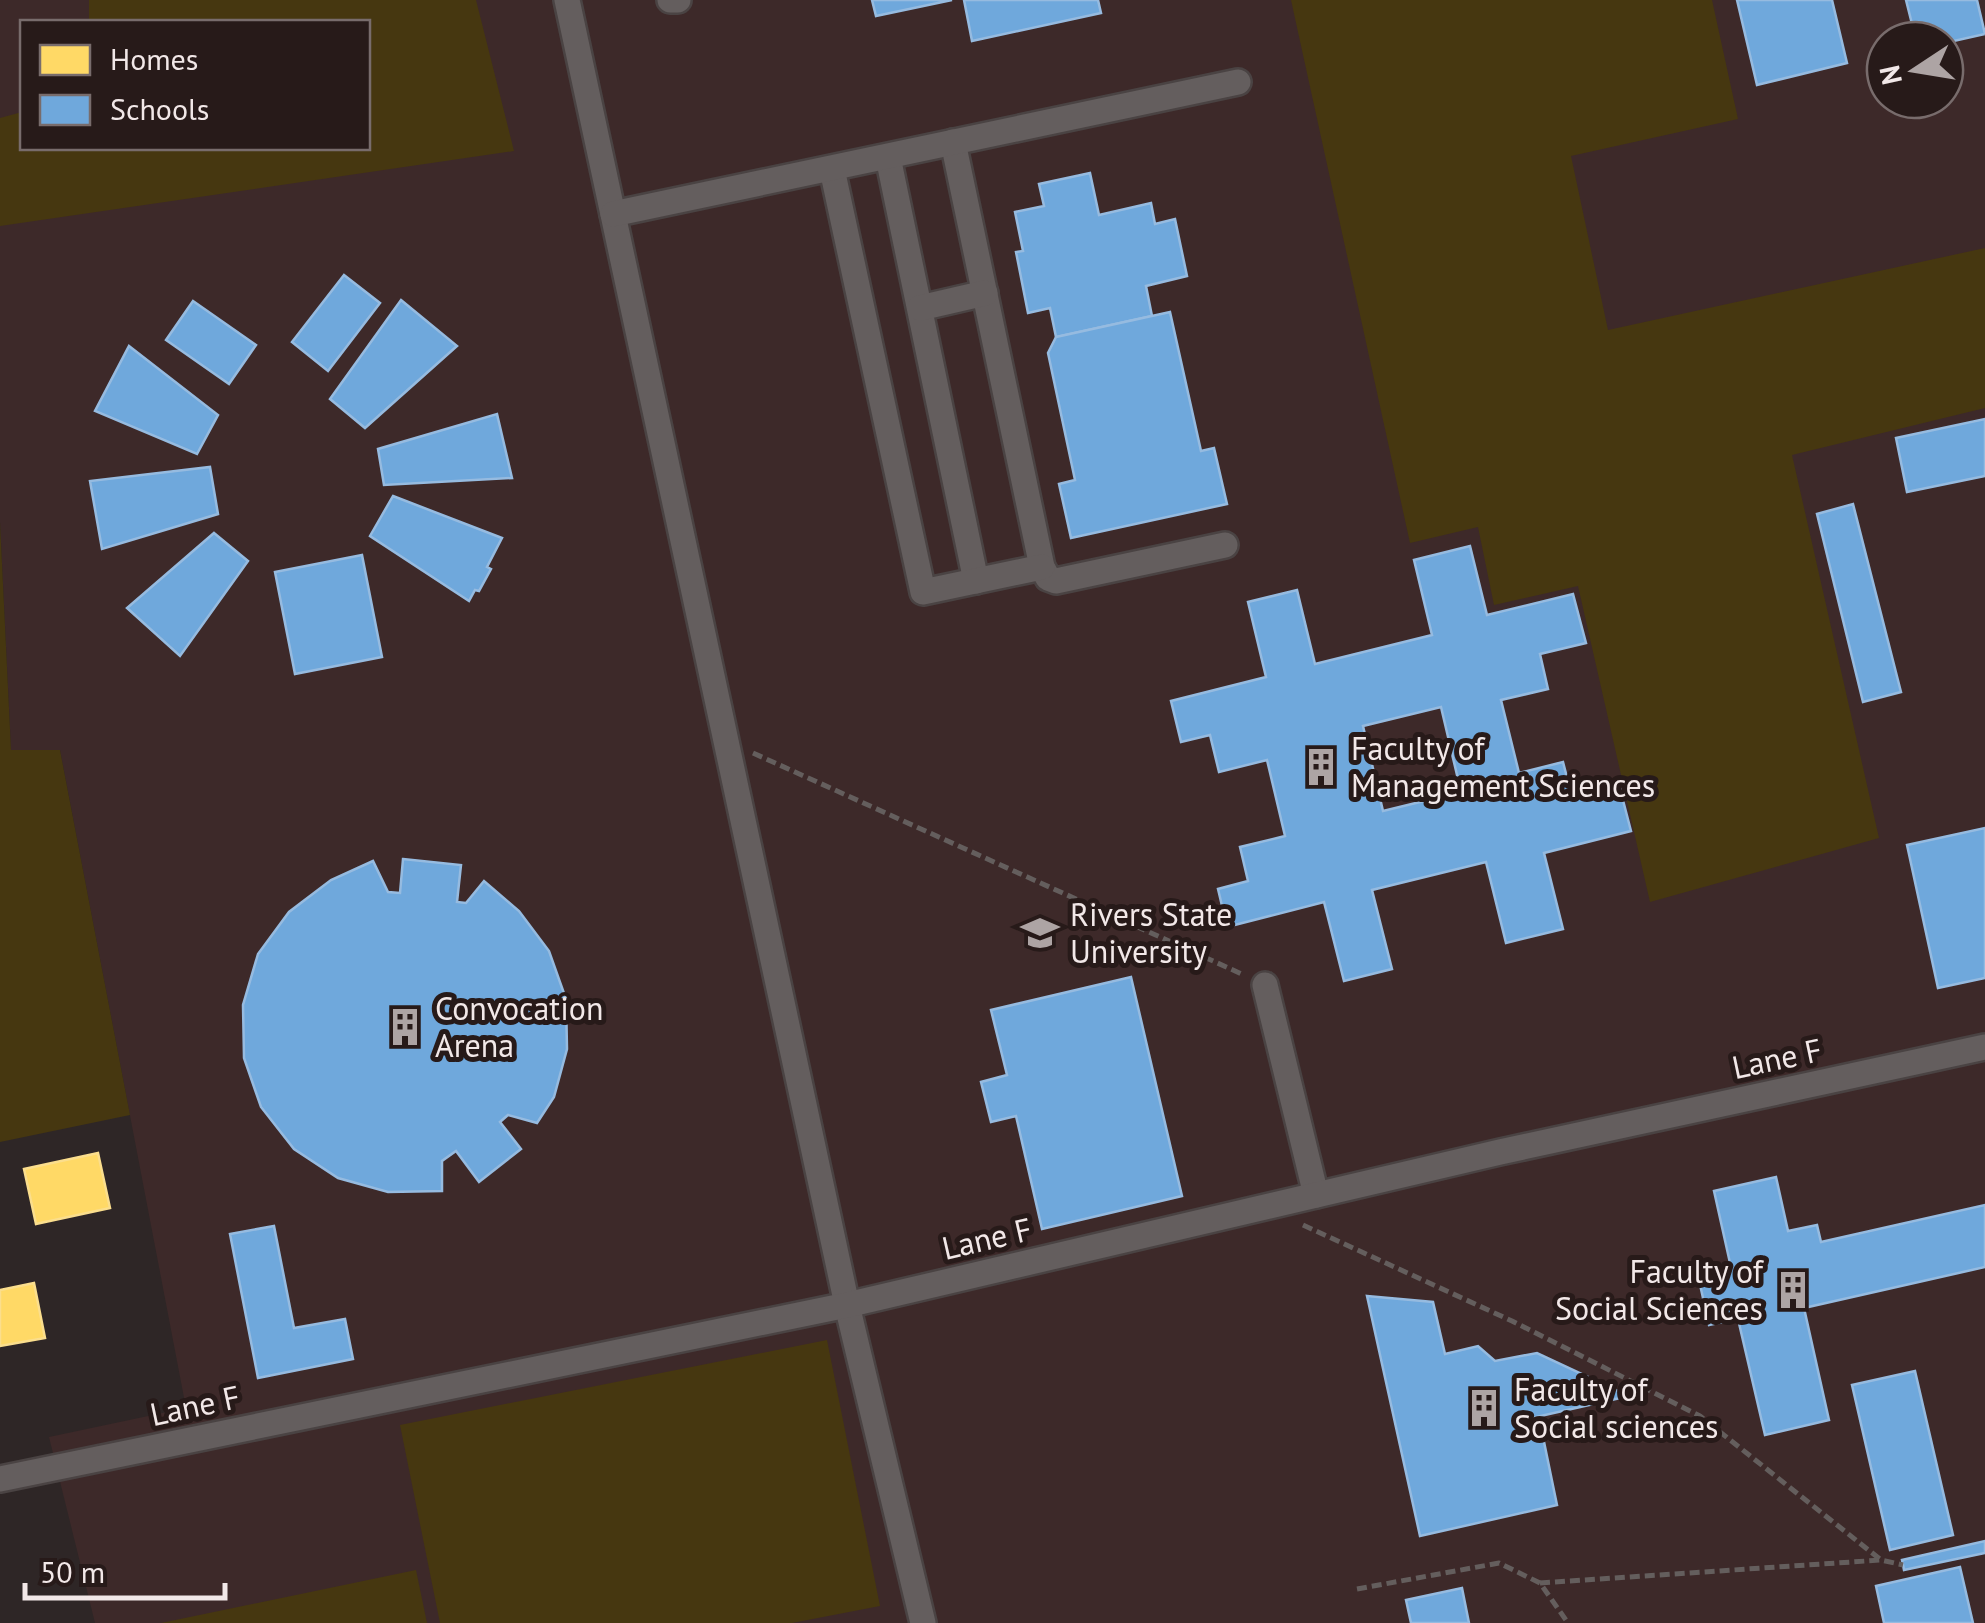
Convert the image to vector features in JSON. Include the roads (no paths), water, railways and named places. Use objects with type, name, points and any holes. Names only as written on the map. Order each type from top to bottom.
[{"type":"street","points":[[567,0],[847,1305],[923,1623]]},
{"type":"street","points":[[670,0],[678,0]]},
{"type":"street","points":[[613,214],[1238,82]]},
{"type":"street","points":[[953,142],[1042,567],[1048,578],[1056,581],[1224,545]]},
{"type":"street","points":[[888,156],[976,582]]},
{"type":"street","points":[[832,169],[922,592],[1042,567]]},
{"type":"street","points":[[920,308],[985,292]]},
{"type":"street","points":[[1265,984],[1316,1195]]},
{"type":"street","name":"Lane F","points":[[0,1479],[847,1305],[1316,1195],[1985,1046]]},
{"type":"place","name":"Faculty of Management Sciences","points":[[1321,767]]},
{"type":"place","name":"Rivers State University","points":[[1040,933]]},
{"type":"place","name":"Convocation Arena","points":[[405,1027]]},
{"type":"place","name":"Faculty of Social Sciences","points":[[1793,1290]]},
{"type":"place","name":"Faculty of Social sciences","points":[[1484,1408]]}]
